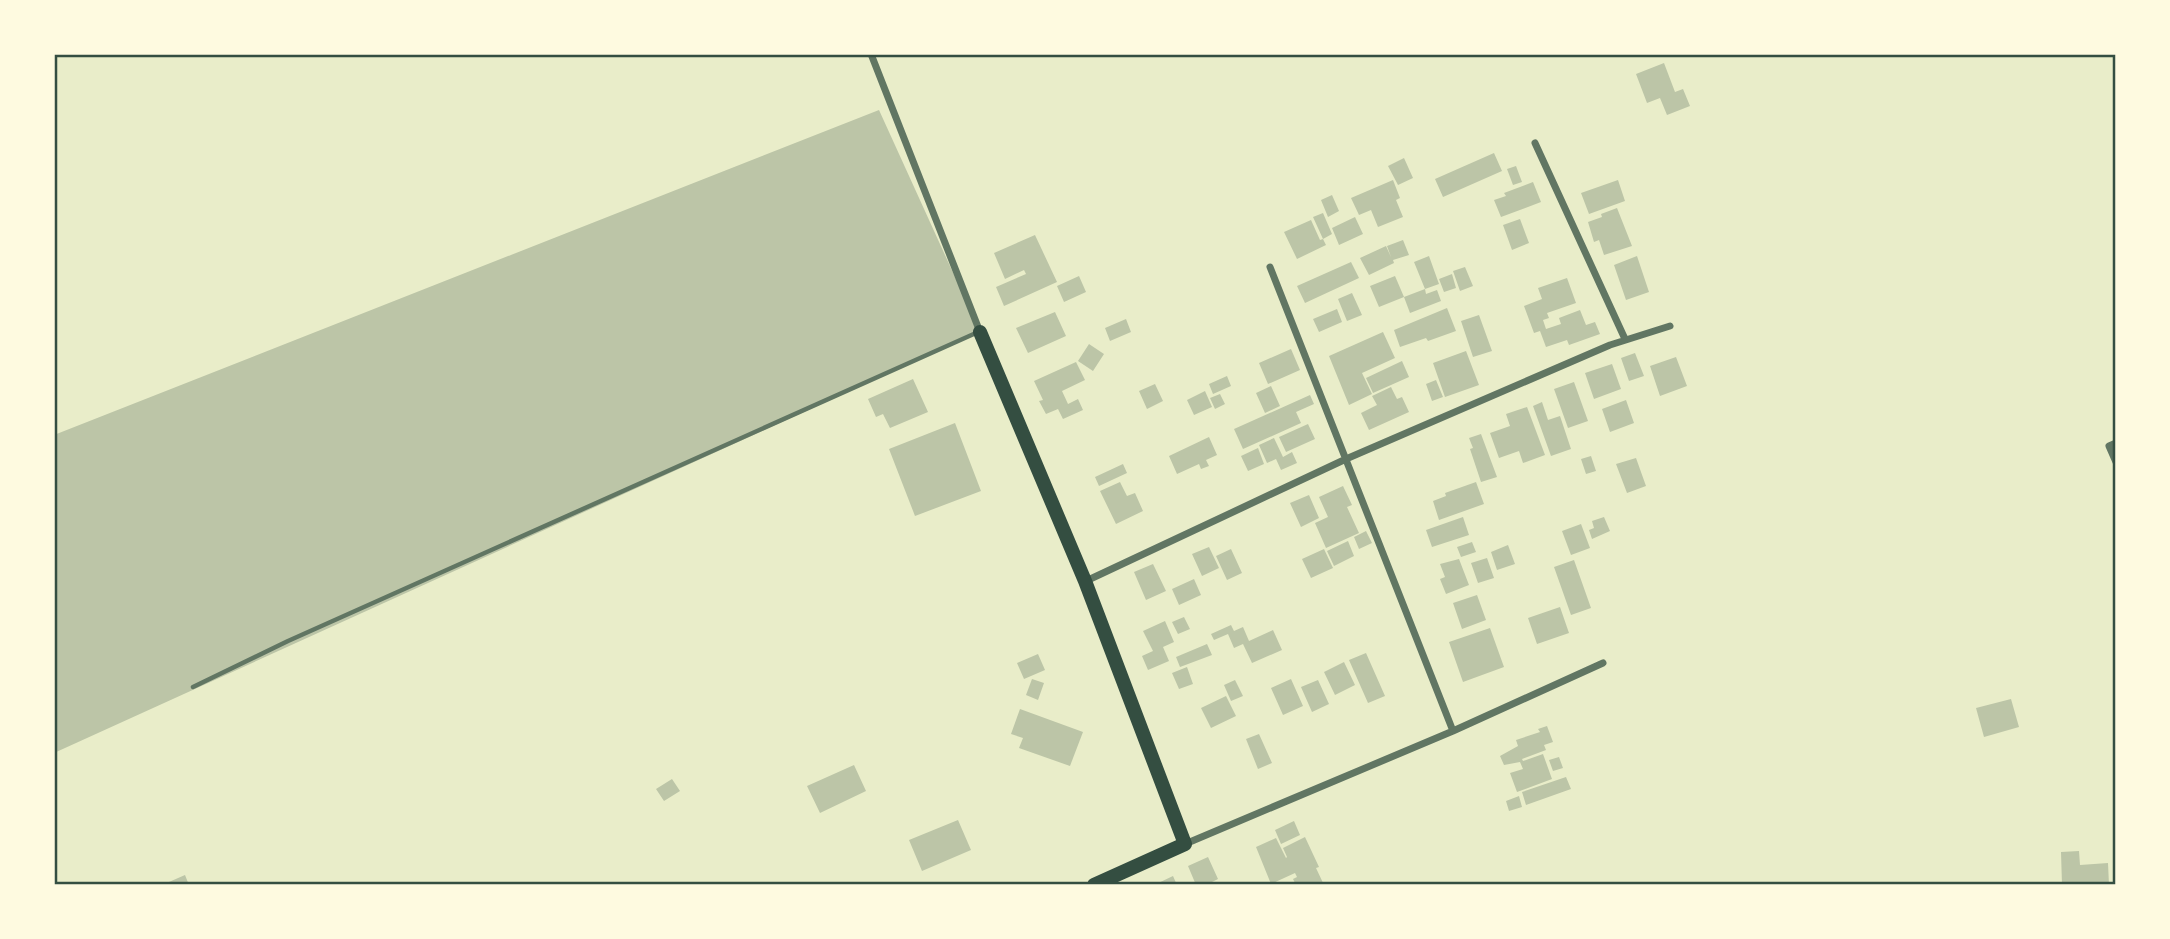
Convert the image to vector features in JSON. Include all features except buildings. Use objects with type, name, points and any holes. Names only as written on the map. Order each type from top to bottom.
[{"type":"main road","points":[[981,331],[1085,581],[1185,844],[1094,885]]},
{"type":"street","points":[[871,54],[981,331]]},
{"type":"street","points":[[1535,143],[1625,339]]},
{"type":"street","points":[[1270,267],[1453,731]]},
{"type":"street","points":[[1085,581],[1346,459],[1625,339],[1670,326]]},
{"type":"street","points":[[2112,444],[2116,462]]},
{"type":"street","points":[[1185,844],[1453,731],[1602,663]]},
{"type":"lane","points":[[193,687],[288,641],[981,331]]}]
